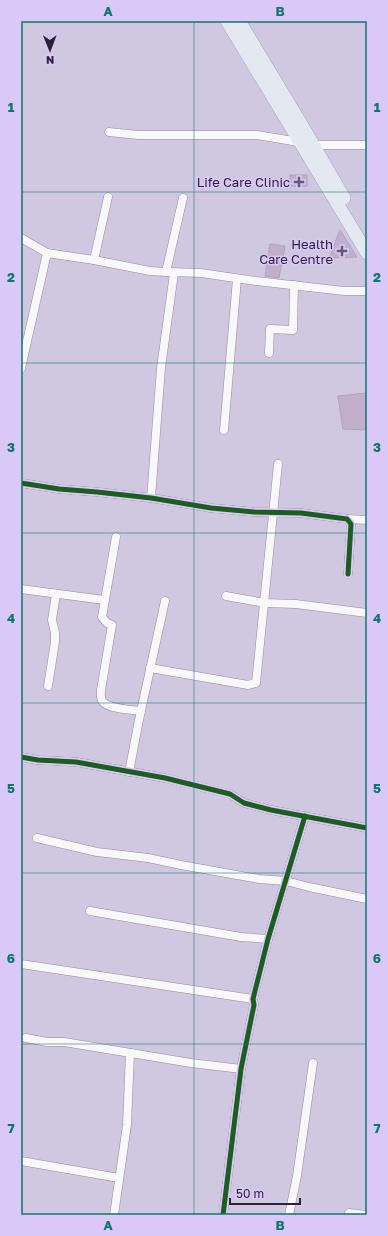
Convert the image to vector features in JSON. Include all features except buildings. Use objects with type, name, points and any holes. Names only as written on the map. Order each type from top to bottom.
[{"type":"main road","points":[[226,21],[367,253]]},
{"type":"main road","points":[[239,21],[367,238]]},
{"type":"street","points":[[110,132],[138,135],[257,135],[300,142]]},
{"type":"street","points":[[314,146],[367,145]]},
{"type":"street","points":[[94,260],[108,197]]},
{"type":"street","points":[[151,498],[170,272],[183,198]]},
{"type":"street","points":[[21,238],[47,253],[150,271],[201,273],[237,279],[344,291],[367,291]]},
{"type":"street","points":[[21,368],[47,253]]},
{"type":"street","points":[[224,430],[237,279]]},
{"type":"street","points":[[269,353],[270,329],[293,330],[294,285]]},
{"type":"street","points":[[150,668],[248,685],[256,683],[278,464]]},
{"type":"street","points":[[21,483],[59,489],[151,498],[211,508],[301,513],[367,520]]},
{"type":"street","points":[[347,519],[351,524],[348,574]]},
{"type":"street","points":[[116,537],[102,617],[107,623],[112,625],[100,690],[103,702],[111,707],[141,711]]},
{"type":"street","points":[[21,589],[104,600]]},
{"type":"street","points":[[48,686],[55,633],[52,620],[56,594]]},
{"type":"street","points":[[226,596],[264,603],[296,604],[367,613]]},
{"type":"street","points":[[130,772],[141,711],[165,601]]},
{"type":"street","points":[[21,756],[38,760],[76,762],[165,778],[230,794],[244,803],[271,810],[367,828]]},
{"type":"street","points":[[223,1215],[241,1069],[254,1004],[253,999],[268,939],[305,816]]},
{"type":"street","points":[[37,838],[97,852],[148,858],[259,879],[286,881],[367,899]]},
{"type":"street","points":[[90,911],[241,937],[268,939]]},
{"type":"street","points":[[21,964],[253,999]]},
{"type":"street","points":[[26,1038],[47,1042],[64,1042],[191,1063],[241,1069]]},
{"type":"street","points":[[114,1215],[127,1125],[130,1053]]},
{"type":"street","points":[[289,1215],[297,1176],[313,1063]]},
{"type":"street","points":[[21,1161],[119,1178]]},
{"type":"street","points":[[349,1212],[367,1215]]},
{"type":"cycle path","points":[[21,483],[59,489],[151,498],[211,508],[254,512],[301,513],[347,519],[351,524],[348,574]]},
{"type":"cycle path","points":[[21,757],[38,760],[76,762],[165,778],[230,794],[244,803],[271,810],[367,828]]},
{"type":"cycle path","points":[[223,1215],[241,1069],[254,1005],[253,999],[268,939],[305,816]]},
{"type":"place","name":"Life Care Clinic","points":[[299,182]]},
{"type":"place","name":"Health Care Centre","points":[[342,251]]}]
